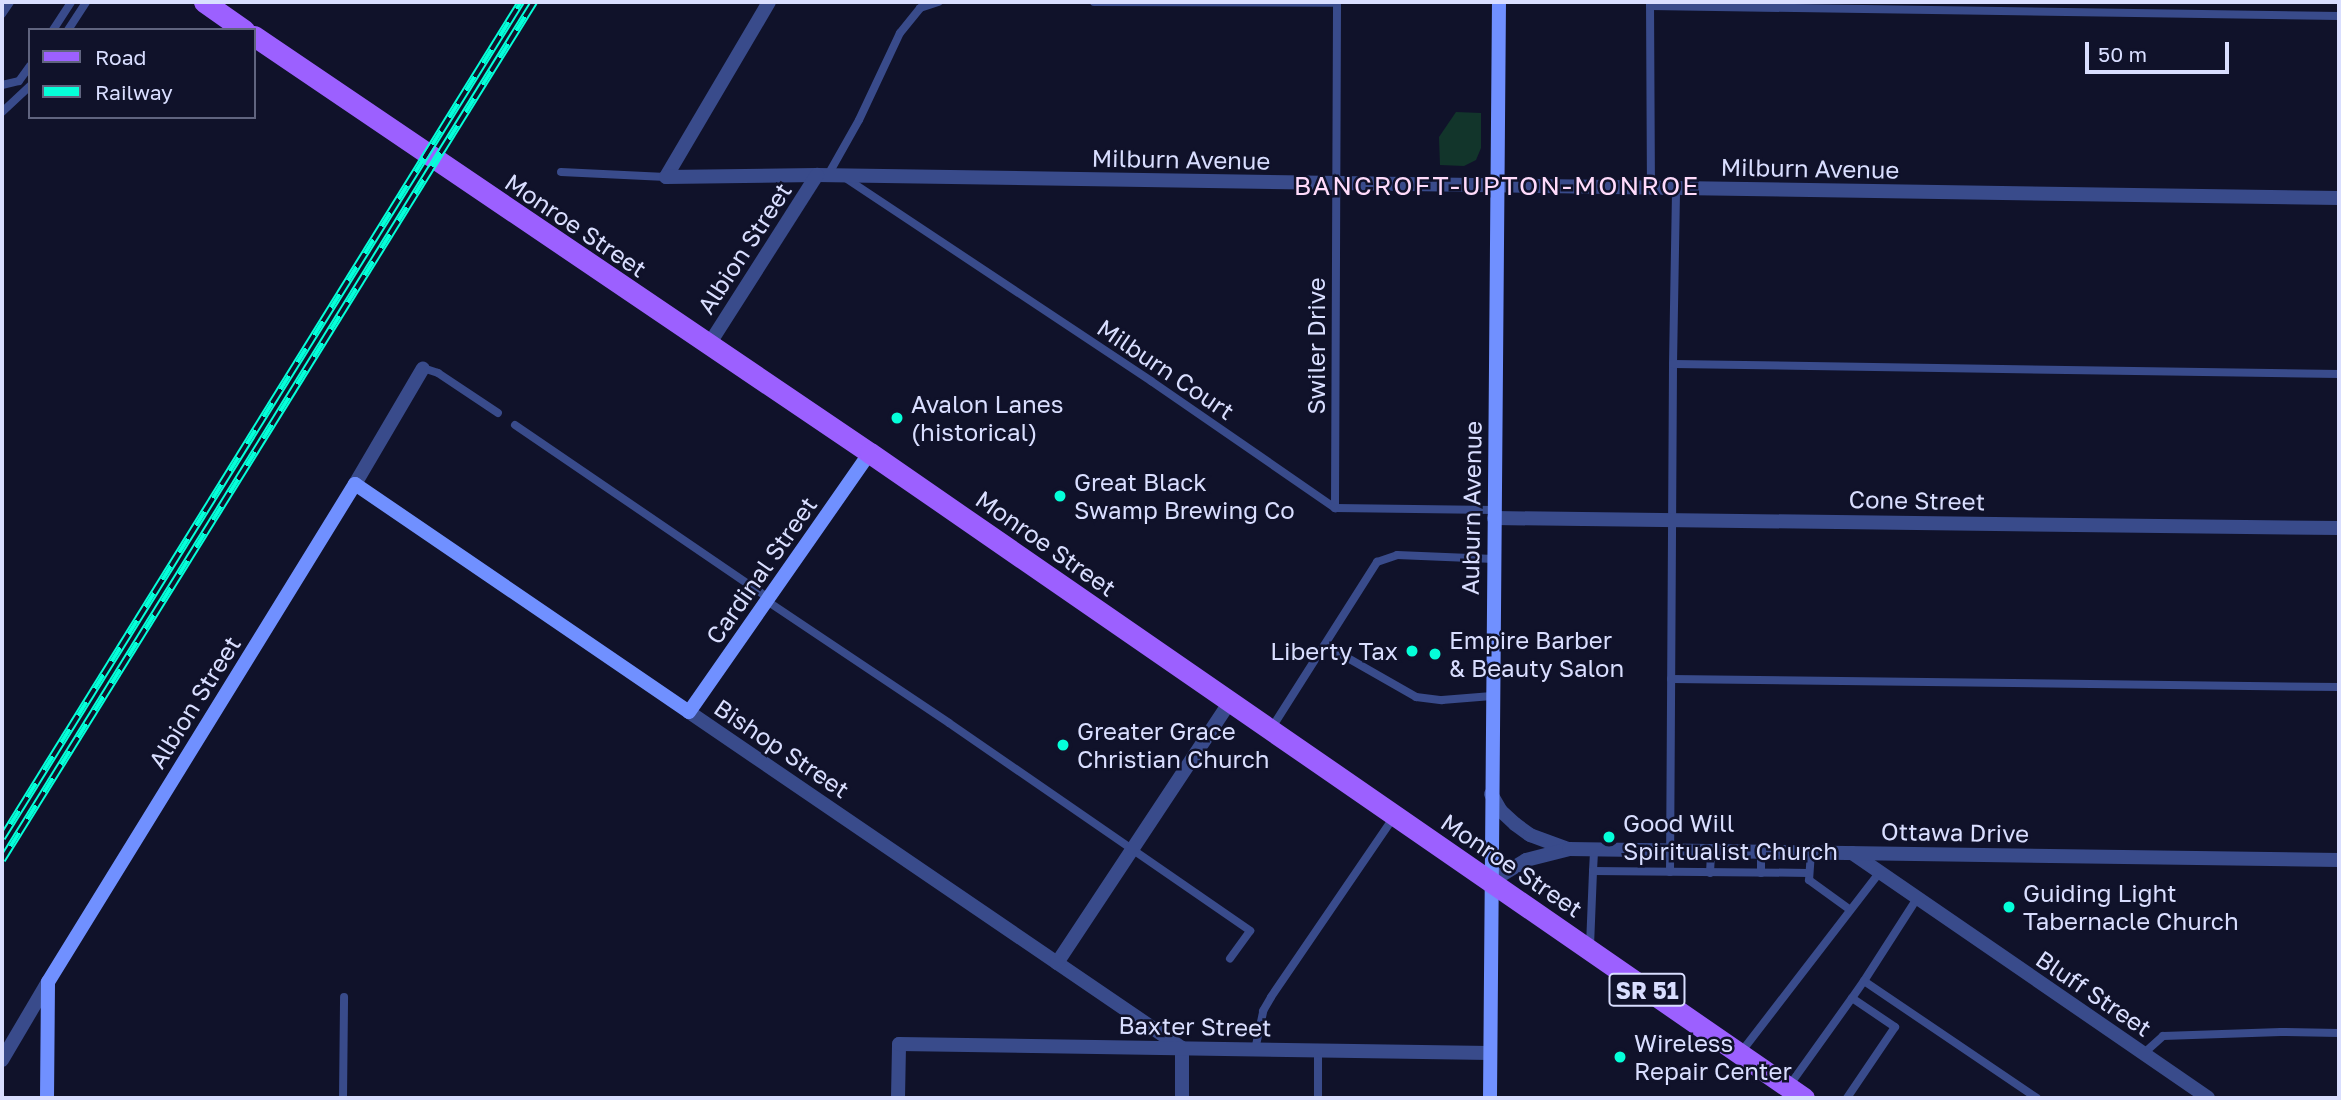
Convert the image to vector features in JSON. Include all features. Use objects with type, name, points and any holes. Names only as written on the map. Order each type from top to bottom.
[{"type":"main road","points":[[204,2],[241,28]]},
{"type":"main road","name":"Monroe Street","points":[[256,37],[708,346],[870,453],[1796,1093]]},
{"type":"street","points":[[670,170],[769,2]]},
{"type":"street","name":"Auburn Avenue","points":[[1490,1098],[1499,2]]},
{"type":"street","name":"Milburn Avenue","points":[[670,170],[1335,185],[2339,198]]},
{"type":"street","name":"Albion Street","points":[[708,346],[829,175]]},
{"type":"street","name":"Albion Street","points":[[2,1060],[424,369]]},
{"type":"street","name":"Cardinal Street","points":[[689,712],[870,453]]},
{"type":"street","name":"Bishop Street","points":[[355,484],[1182,1048]]},
{"type":"street","name":"Cone Street","points":[[1494,514],[1672,520],[2339,528]]},
{"type":"street","points":[[1057,963],[1229,703]]},
{"type":"street","name":"Ottawa Drive","points":[[1491,794],[1501,811],[1530,835],[1569,849]]},
{"type":"street","name":"Ottawa Drive","points":[[1490,882],[1526,860],[1569,849],[2339,860]]},
{"type":"street","name":"Bluff Street","points":[[1852,853],[1916,900],[2208,1098]]},
{"type":"street","points":[[47,1098],[48,982]]},
{"type":"street","name":"Baxter Street","points":[[898,1098],[899,1044],[1490,1053]]},
{"type":"street","points":[[1182,1048],[1182,1098]]},
{"type":"lane","points":[[2,14],[10,2]]},
{"type":"lane","points":[[54,28],[71,2]]},
{"type":"lane","points":[[69,28],[86,2]]},
{"type":"lane","points":[[829,175],[859,120],[900,33],[920,8],[939,2]]},
{"type":"lane","points":[[1094,2],[1337,3]]},
{"type":"lane","name":"Swiler Drive","points":[[1335,508],[1337,3]]},
{"type":"lane","points":[[1650,188],[1650,4],[2339,16]]},
{"type":"lane","points":[[2,85],[19,81],[28,69]]},
{"type":"lane","points":[[2,112],[28,88]]},
{"type":"lane","points":[[561,172],[670,170]]},
{"type":"lane","name":"Milburn Court","points":[[829,175],[1140,373],[1335,508]]},
{"type":"lane","points":[[1670,872],[1675,189]]},
{"type":"lane","points":[[1673,364],[2339,374]]},
{"type":"lane","points":[[424,369],[438,373],[498,413]]},
{"type":"lane","points":[[515,425],[1250,930],[1230,959]]},
{"type":"lane","points":[[1335,508],[1494,514]]},
{"type":"lane","points":[[1270,731],[1377,562],[1396,555],[1494,559]]},
{"type":"lane","points":[[1325,645],[1416,697],[1441,700],[1492,696]]},
{"type":"lane","points":[[1671,679],[2339,687]]},
{"type":"lane","points":[[1255,1050],[1263,1012],[1270,997],[1395,817]]},
{"type":"lane","points":[[1589,950],[1594,849]]},
{"type":"lane","points":[[1710,873],[1711,851]]},
{"type":"lane","points":[[1761,852],[1761,873]]},
{"type":"lane","points":[[1811,852],[1809,880],[1849,909]]},
{"type":"lane","points":[[1594,871],[1809,873]]},
{"type":"lane","points":[[1740,1054],[1879,873]]},
{"type":"lane","points":[[1796,1093],[1852,998],[1916,900]]},
{"type":"lane","points":[[1864,981],[2037,1098]]},
{"type":"lane","points":[[344,997],[344,1098]]},
{"type":"lane","points":[[1847,1098],[1895,1027],[1852,998]]},
{"type":"lane","points":[[2143,1054],[2163,1037],[2281,1032],[2339,1033]]},
{"type":"lane","points":[[1318,1050],[1318,1098]]},
{"type":"green space","points":[[1456,112],[1481,113],[1481,148],[1476,160],[1464,166],[1440,165],[1439,137]]},
{"type":"railway","points":[[2,838],[521,2]]},
{"type":"railway","points":[[2,860],[534,2]]},
{"type":"place","name":"Avalon Lanes (historical)","points":[[897,418]]},
{"type":"place","name":"Great Black Swamp Brewing Co","points":[[1060,496]]},
{"type":"place","name":"Liberty Tax","points":[[1412,651]]},
{"type":"place","name":"Empire Barber & Beauty Salon","points":[[1435,654]]},
{"type":"place","name":"Greater Grace Christian Church","points":[[1063,745]]},
{"type":"place","name":"Good Will Spiritualist Church","points":[[1609,837]]},
{"type":"place","name":"Guiding Light Tabernacle Church","points":[[2009,907]]},
{"type":"place","name":"Wireless Repair Center","points":[[1620,1057]]},
{"type":"district","name":"BANCROFT-UPTON-MONROE","points":[[1497,186]]}]
